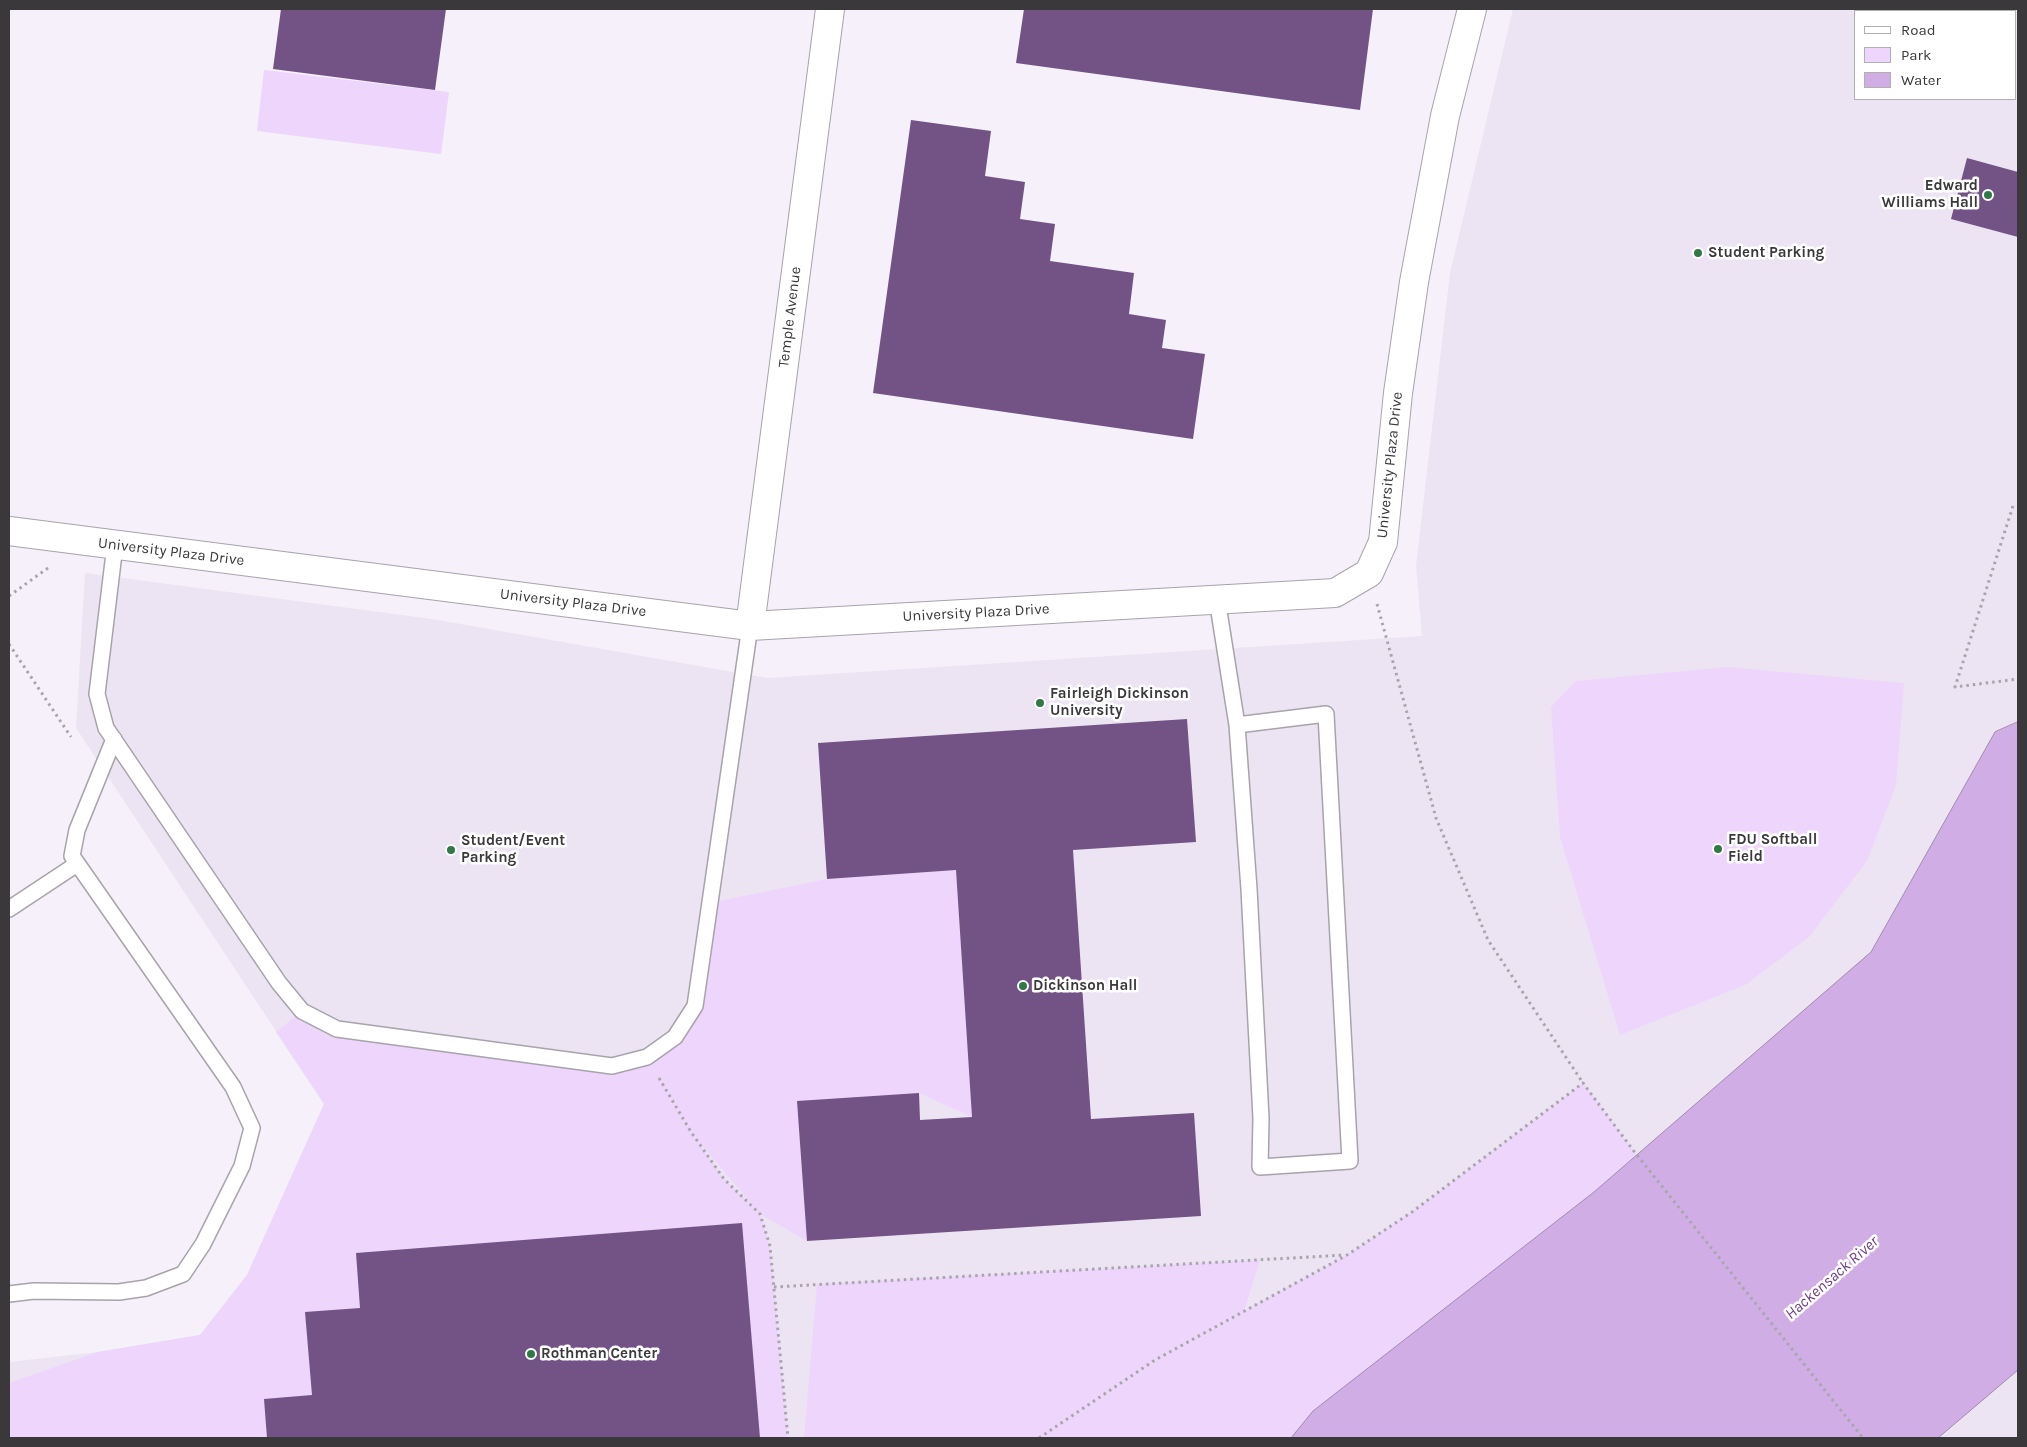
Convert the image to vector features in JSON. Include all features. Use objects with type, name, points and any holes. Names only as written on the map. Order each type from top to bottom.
[{"type":"street","name":"Temple Avenue","points":[[750,626],[830,9]]},
{"type":"street","name":"University Plaza Drive","points":[[9,531],[750,626],[1335,592],[1369,573],[1383,542],[1398,393],[1414,282],[1445,116],[1472,9]]},
{"type":"lane","points":[[115,545],[97,694],[106,728],[280,983],[302,1012],[336,1029],[612,1066],[647,1057],[676,1037],[695,1006],[750,626]]},
{"type":"lane","points":[[1217,599],[1236,725],[1249,889],[1262,1118],[1260,1167],[1350,1161],[1326,714],[1236,725]]},
{"type":"lane","points":[[9,1294],[34,1291],[119,1292],[146,1288],[183,1274],[203,1244],[242,1166],[252,1128],[233,1087],[72,856],[77,830],[114,739]]},
{"type":"lane","points":[[9,909],[78,864]]},
{"type":"path","points":[[2013,506],[1955,686],[2018,679]]},
{"type":"path","points":[[9,596],[55,563]]},
{"type":"path","points":[[1369,573],[1436,818],[1488,940],[1583,1083],[1633,1150],[1863,1438]]},
{"type":"path","points":[[9,644],[71,737]]},
{"type":"path","points":[[647,1057],[691,1132],[724,1179],[760,1214],[770,1246],[788,1438]]},
{"type":"path","points":[[1039,1438],[1155,1360],[1348,1255],[1412,1212],[1583,1083]]},
{"type":"path","points":[[774,1286],[1348,1255]]},
{"type":"shaded area","name":"Fairleigh Dickinson University","points":[[1513,9],[2018,9],[2018,722],[1995,732],[2018,781],[2018,1438],[9,1438],[9,1362],[98,1352],[200,1335],[247,1275],[324,1104],[76,728],[85,573],[432,619],[767,678],[1422,636],[1416,566],[1450,273]]},
{"type":"green space","points":[[264,70],[449,92],[441,154],[257,131]]},
{"type":"green space","name":"FDU Softball Field","points":[[1728,667],[1904,683],[1896,785],[1867,861],[1809,937],[1745,985],[1620,1035],[1560,837],[1551,707],[1576,681]]},
{"type":"green space","points":[[956,870],[972,1117],[919,1093],[797,1101],[807,1241],[760,1214],[770,1246],[788,1438],[9,1438],[9,1383],[98,1352],[200,1335],[247,1275],[324,1104],[276,1032],[302,1011],[337,1029],[612,1066],[647,1057],[695,1006],[709,903],[827,879]],"holes":[[[696,1138],[755,1208],[724,1179]]]},
{"type":"green space","points":[[1583,1083],[1637,1155],[1594,1192],[1314,1411],[1291,1438],[804,1438],[817,1284],[1260,1260],[1244,1311],[1347,1255],[1412,1212]]},
{"type":"water","name":"Hackensack River","points":[[2018,722],[2018,1370],[1938,1438],[1291,1438],[1313,1411],[1594,1192],[1871,952],[1995,732]]},
{"type":"building","points":[[281,9],[446,9],[435,90],[273,69]]},
{"type":"building","points":[[1024,9],[1373,9],[1360,110],[1016,63]]},
{"type":"building","points":[[911,120],[991,131],[985,176],[1025,182],[1020,219],[1055,224],[1050,261],[1134,273],[1129,314],[1166,320],[1162,348],[1205,354],[1193,439],[873,393]]},
{"type":"building","name":"Edward Williams Hall","points":[[1967,158],[2018,172],[2018,237],[1951,219]]},
{"type":"building","name":"Dickinson Hall","points":[[1187,719],[1196,842],[1073,850],[1091,1119],[1194,1113],[1201,1216],[807,1241],[797,1101],[919,1093],[920,1120],[972,1117],[956,870],[827,879],[818,743]]},
{"type":"building","name":"Rothman Center","points":[[742,1223],[760,1438],[267,1438],[264,1399],[312,1395],[305,1312],[360,1308],[356,1253]]},
{"type":"place","name":"Edward Williams Hall","points":[[1988,195]]},
{"type":"place","name":"Student Parking","points":[[1698,253]]},
{"type":"place","name":"Fairleigh Dickinson University","points":[[1040,703]]},
{"type":"place","name":"FDU Softball Field","points":[[1718,849]]},
{"type":"place","name":"Student/Event Parking","points":[[451,850]]},
{"type":"place","name":"Dickinson Hall","points":[[1023,986]]},
{"type":"place","name":"Rothman Center","points":[[531,1354]]}]
